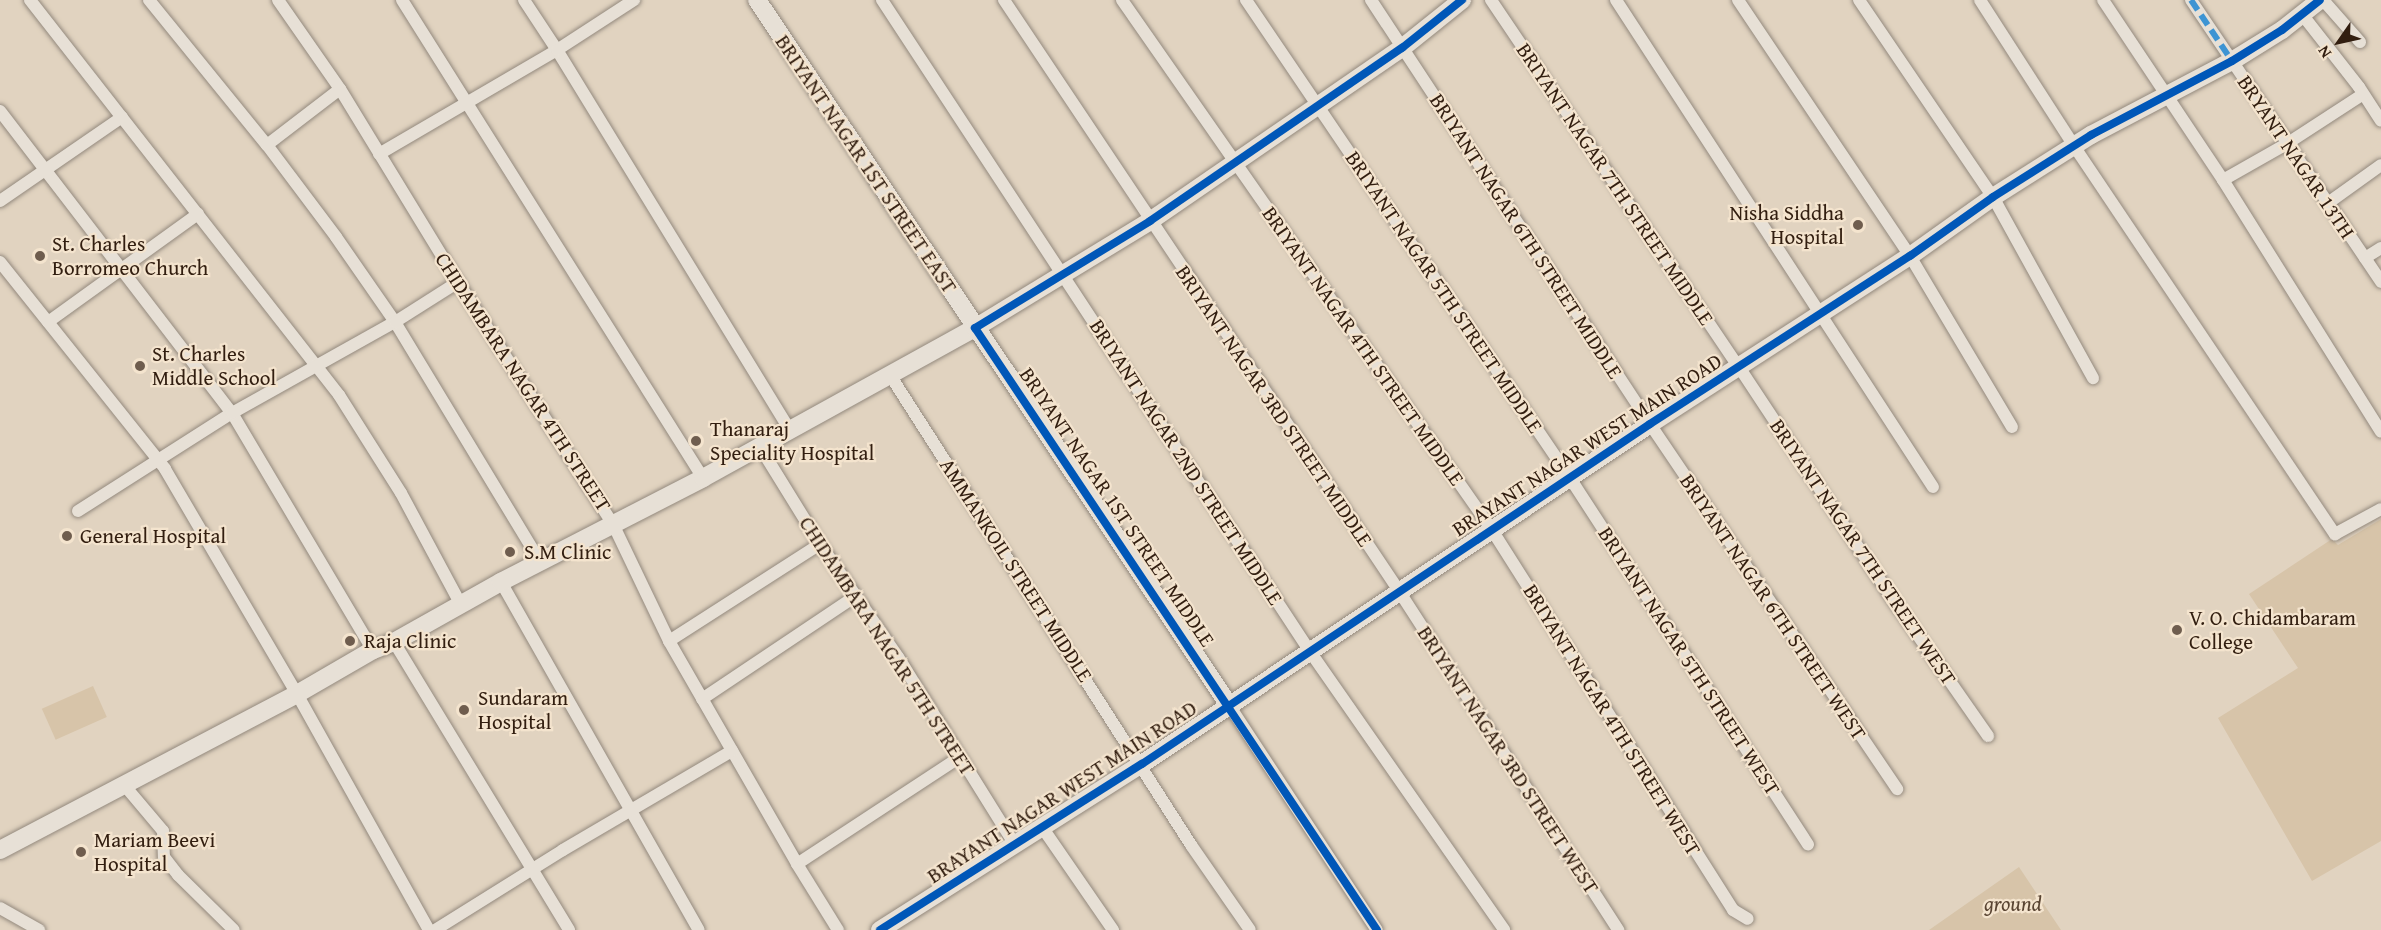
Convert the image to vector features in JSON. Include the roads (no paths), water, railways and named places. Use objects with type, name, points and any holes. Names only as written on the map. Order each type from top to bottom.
[{"type":"street","points":[[30,0],[318,366],[401,493],[461,604]]},
{"type":"street","points":[[149,0],[267,146],[336,237],[395,322],[540,561]]},
{"type":"street","name":"CHIDAMBARA NAGAR 4TH STREET","points":[[279,0],[340,89],[458,282],[614,524],[669,641],[797,864],[838,930]]},
{"type":"street","points":[[402,0],[703,478]]},
{"type":"street","points":[[524,0],[790,430]]},
{"type":"street","points":[[379,154],[557,50],[634,0]]},
{"type":"street","name":"BRIYANT NAGAR 1ST STREET EAST","points":[[757,0],[975,328]]},
{"type":"street","name":"BRIYANT NAGAR 2ND STREET MIDDLE","points":[[882,0],[1309,650],[1504,930]]},
{"type":"street","name":"BRIYANT NAGAR 3RD STREET MIDDLE","points":[[1004,0],[1149,221],[1399,591]]},
{"type":"street","name":"BRIYANT NAGAR 4TH STREET MIDDLE","points":[[1122,0],[1492,530]]},
{"type":"street","name":"BRIYANT NAGAR 5TH STREET MIDDLE","points":[[1246,0],[1570,478]]},
{"type":"street","name":"BRIYANT NAGAR 6TH STREET MIDDLE","points":[[1371,0],[1650,424]]},
{"type":"street","points":[[0,850],[297,694],[540,561],[703,478],[975,328],[1149,221],[1402,48],[1462,0]]},
{"type":"street","name":"BRIYANT NAGAR 7TH STREET MIDDLE","points":[[1491,0],[1740,367]]},
{"type":"street","points":[[1616,0],[1933,488]]},
{"type":"street","points":[[1738,0],[1910,256],[2012,427]]},
{"type":"street","points":[[1859,0],[1993,197],[2093,378]]},
{"type":"street","points":[[1980,0],[2074,146],[2335,534],[2381,509]]},
{"type":"street","points":[[2103,0],[2223,180],[2381,432]]},
{"type":"street","name":"BRYANT NAGAR 13TH","points":[[2191,0],[2381,282]]},
{"type":"street","points":[[2321,0],[2360,42]]},
{"type":"street","name":"BRAYANT NAGAR WEST MAIN ROAD","points":[[880,930],[1142,764],[1309,650],[1650,424],[1910,256],[1993,197],[2074,146],[2232,61],[2282,30],[2301,13],[2321,0]]},
{"type":"street","points":[[2301,13],[2359,87],[2381,122]]},
{"type":"street","points":[[267,146],[340,89]]},
{"type":"street","points":[[2223,180],[2288,143],[2362,95]]},
{"type":"street","points":[[0,111],[232,413],[374,650]]},
{"type":"street","points":[[0,201],[122,117]]},
{"type":"street","points":[[2328,203],[2381,165]]},
{"type":"street","points":[[48,322],[198,214]]},
{"type":"street","points":[[2365,258],[2381,248]]},
{"type":"street","points":[[0,262],[158,460],[297,694],[429,930]]},
{"type":"street","points":[[78,511],[232,413],[395,322],[458,282]]},
{"type":"street","name":"BRIYANT NAGAR 1ST STREET MIDDLE","points":[[975,328],[1229,705]]},
{"type":"street","name":"BRIYANT NAGAR 7TH STREET WEST","points":[[1740,367],[1896,604],[1988,736]]},
{"type":"street","name":"AMMANKOIL STREET MIDDLE","points":[[890,375],[1142,764],[1191,844],[1250,930]]},
{"type":"street","name":"BRIYANT NAGAR 6TH STREET WEST","points":[[1650,424],[1897,789]]},
{"type":"street","name":"CHIDAMBARA NAGAR 5TH STREET","points":[[760,447],[820,544],[856,596],[1015,845]]},
{"type":"street","name":"BRIYANT NAGAR 5TH STREET WEST","points":[[1570,478],[1808,844]]},
{"type":"street","name":"BRIYANT NAGAR 4TH STREET WEST","points":[[1492,530],[1733,910],[1748,919]]},
{"type":"street","points":[[669,641],[820,544]]},
{"type":"street","points":[[501,582],[699,930]]},
{"type":"street","name":"BRIYANT NAGAR 3RD STREET WEST","points":[[1399,591],[1618,930]]},
{"type":"street","points":[[702,699],[856,596]]},
{"type":"street","points":[[394,642],[568,930]]},
{"type":"street","points":[[1229,705],[1377,930]]},
{"type":"street","points":[[435,930],[629,810],[732,751]]},
{"type":"street","points":[[797,864],[960,757]]},
{"type":"street","points":[[125,786],[163,831],[164,857],[178,875],[234,930]]},
{"type":"street","points":[[1042,827],[1113,930]]},
{"type":"street","points":[[0,908],[39,930]]},
{"type":"place","name":"Nisha Siddha Hospital","points":[[1858,225]]},
{"type":"place","name":"St. Charles Borromeo Church","points":[[40,256]]},
{"type":"place","name":"St. Charles Middle School","points":[[140,366]]},
{"type":"place","name":"Thanaraj Speciality Hospital","points":[[696,441]]},
{"type":"place","name":"General Hospital","points":[[67,536]]},
{"type":"place","name":"S.M Clinic","points":[[510,552]]},
{"type":"place","name":"V. O. Chidambaram College","points":[[2177,630]]},
{"type":"place","name":"Raja Clinic","points":[[350,641]]},
{"type":"place","name":"Sundaram Hospital","points":[[464,710]]},
{"type":"place","name":"Mariam Beevi Hospital","points":[[81,852]]},
{"type":"park label","name":"ground","points":[[2013,904]]}]
